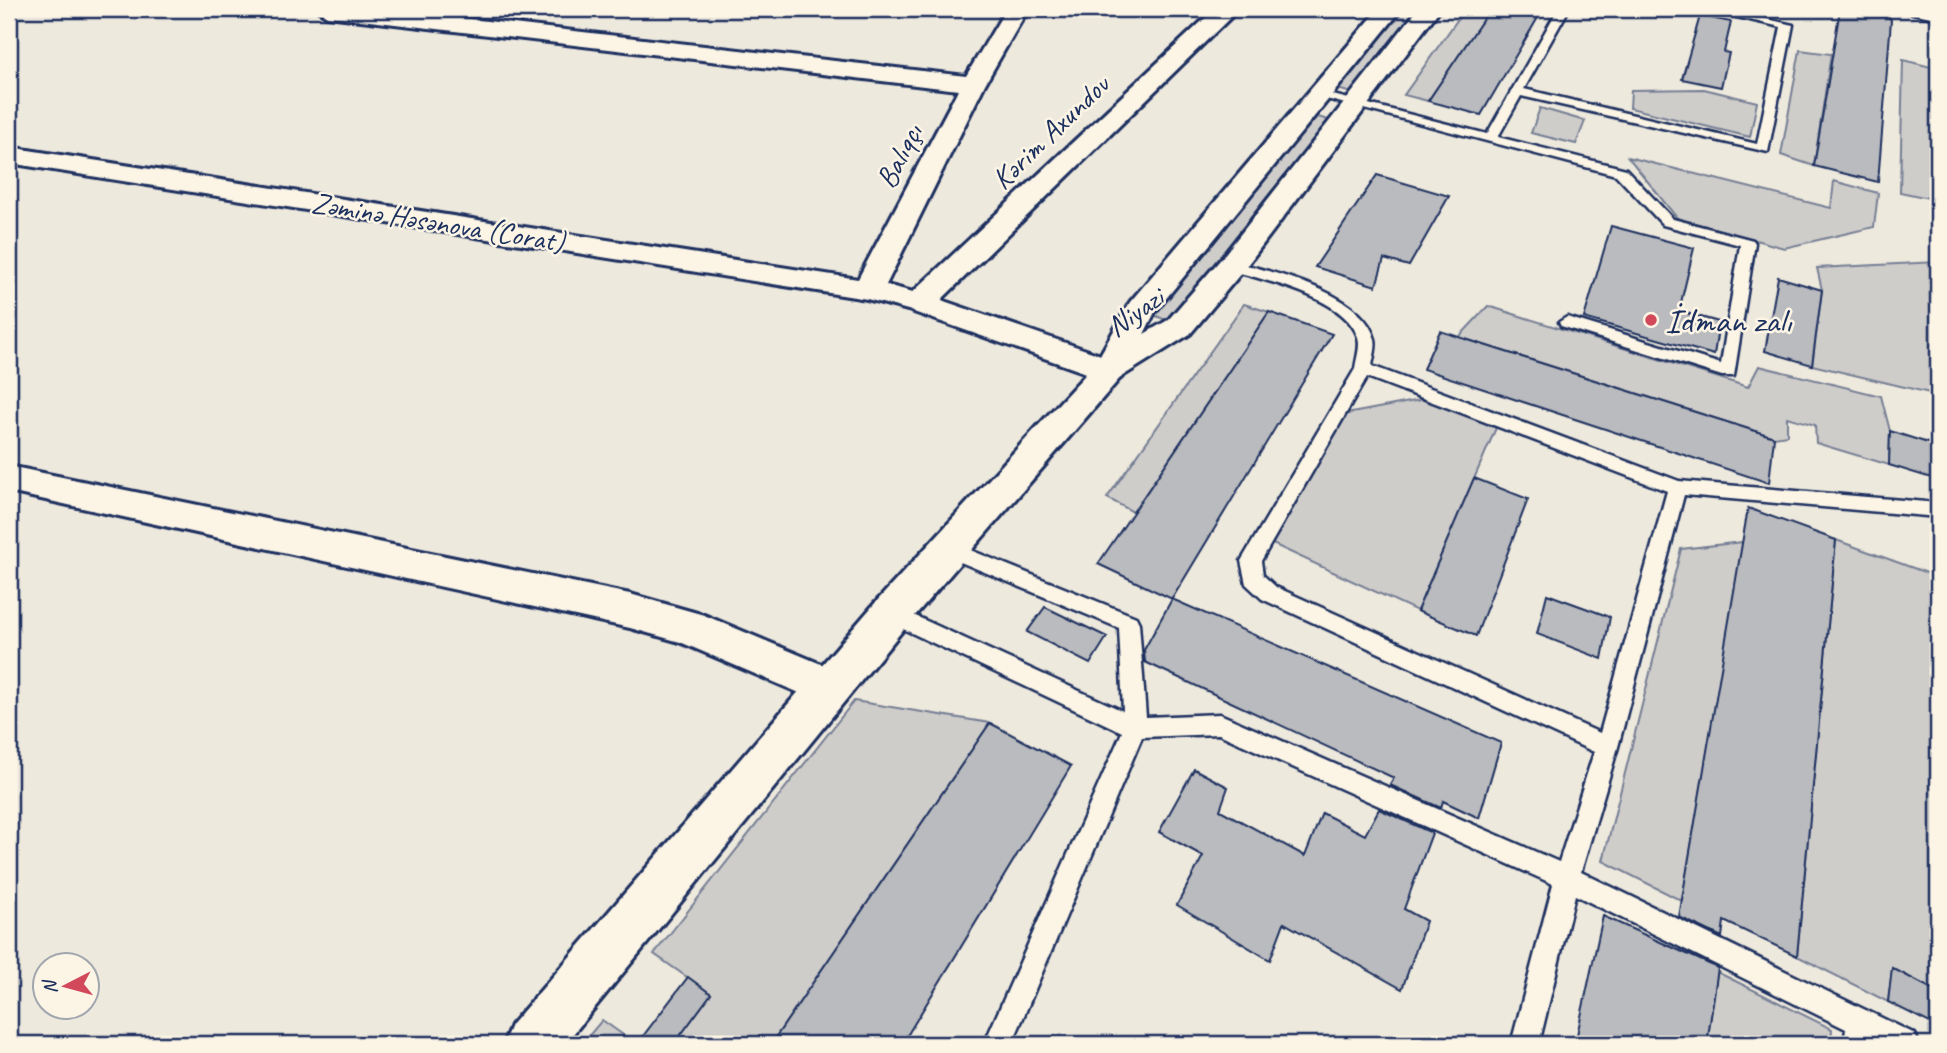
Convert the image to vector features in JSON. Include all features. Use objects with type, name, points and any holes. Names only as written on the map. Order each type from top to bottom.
[{"type":"street","points":[[327,9],[973,84]]},
{"type":"street","name":"Balıqçı","points":[[868,290],[973,84],[1017,9]]},
{"type":"street","name":"Kərim Axundov","points":[[919,303],[1228,9]]},
{"type":"street","name":"Niyazi","points":[[1109,370],[1141,309],[1391,9]]},
{"type":"street","name":"Niyazi","points":[[1109,370],[1179,327],[1231,266],[1429,9]]},
{"type":"street","name":"Zəminə Həsənova (Corat)","points":[[9,155],[868,290]]},
{"type":"street","points":[[530,1044],[891,614],[1109,370],[919,303],[868,290]]},
{"type":"street","points":[[9,479],[629,611],[688,627],[830,687]]},
{"type":"lane","points":[[1491,138],[1563,9]]},
{"type":"lane","points":[[1706,9],[1787,25]]},
{"type":"lane","points":[[1517,92],[1763,149],[1790,9]]},
{"type":"lane","points":[[1902,9],[1938,16]]},
{"type":"lane","points":[[1321,96],[1621,172],[1668,222],[1748,243],[1728,372],[1567,322]]},
{"type":"lane","points":[[1231,266],[1334,301],[1356,317],[1367,338],[1363,369],[1251,561],[1253,578],[1269,593],[1607,747]]},
{"type":"lane","points":[[1363,369],[1677,488],[1938,510]]},
{"type":"lane","points":[[1525,1044],[1567,878],[1607,747],[1677,488]]},
{"type":"lane","points":[[948,549],[1129,623],[1135,727],[998,1044]]},
{"type":"lane","points":[[891,614],[1135,727],[1220,724],[1567,878],[1859,1033],[1905,1044]]},
{"type":"shaded area","points":[[1400,9],[1416,9],[1351,93],[1335,88]]},
{"type":"shaded area","points":[[1465,9],[1490,9],[1428,101],[1404,95]]},
{"type":"shaded area","points":[[1800,50],[1831,54],[1814,166],[1781,155]]},
{"type":"shaded area","points":[[1903,60],[1935,68],[1938,200],[1900,192]]},
{"type":"shaded area","points":[[1704,89],[1757,102],[1750,137],[1630,108],[1631,90]]},
{"type":"shaded area","points":[[1540,108],[1585,121],[1576,144],[1531,133]]},
{"type":"shaded area","points":[[1314,116],[1329,120],[1168,321],[1154,315]]},
{"type":"shaded area","points":[[1628,157],[1831,208],[1834,181],[1878,193],[1874,227],[1784,248],[1677,218]]},
{"type":"shaded area","points":[[1938,262],[1938,395],[1812,365],[1822,290],[1817,268]]},
{"type":"shaded area","points":[[1244,304],[1269,312],[1133,512],[1107,498]]},
{"type":"shaded area","points":[[1488,306],[1748,387],[1759,366],[1881,396],[1890,431],[1889,465],[1816,443],[1815,425],[1787,417],[1787,435],[1774,437],[1459,337]]},
{"type":"shaded area","points":[[1436,397],[1499,421],[1417,611],[1264,540],[1336,416]]},
{"type":"shaded area","points":[[1836,540],[1938,577],[1938,992],[1892,969],[1888,1002],[1797,956]]},
{"type":"shaded area","points":[[1743,542],[1682,901],[1603,861],[1681,549]]},
{"type":"shaded area","points":[[854,701],[990,723],[771,1044],[674,1044],[711,994],[654,954]]},
{"type":"shaded area","points":[[1717,972],[1832,1029],[1831,1044],[1707,1044]]},
{"type":"shaded area","points":[[602,1020],[636,1044],[582,1044]]},
{"type":"building","points":[[1490,9],[1543,9],[1481,115],[1428,101]]},
{"type":"building","points":[[1840,9],[1889,17],[1891,20],[1878,182],[1814,166]]},
{"type":"building","points":[[1700,16],[1731,22],[1724,52],[1729,53],[1721,87],[1682,79]]},
{"type":"building","points":[[1377,175],[1449,196],[1409,266],[1384,259],[1376,286],[1315,267]]},
{"type":"building","points":[[1611,226],[1694,248],[1679,311],[1719,322],[1714,355],[1584,318]]},
{"type":"building","points":[[1778,277],[1822,290],[1812,365],[1765,351]]},
{"type":"building","points":[[1269,312],[1332,334],[1172,599],[1098,564]]},
{"type":"building","points":[[1440,331],[1774,437],[1769,483],[1423,369]]},
{"type":"building","points":[[1890,431],[1931,444],[1931,478],[1889,465]]},
{"type":"building","points":[[1474,478],[1528,499],[1476,636],[1417,611]]},
{"type":"building","points":[[1748,508],[1836,540],[1797,956],[1724,921],[1722,937],[1679,917]]},
{"type":"building","points":[[1547,594],[1610,617],[1602,659],[1537,634]]},
{"type":"building","points":[[1172,599],[1501,743],[1479,818],[1443,801],[1441,808],[1390,785],[1394,778],[1145,662],[1144,650]]},
{"type":"building","points":[[1045,607],[1107,637],[1090,664],[1027,632]]},
{"type":"building","points":[[990,723],[1071,766],[902,1044],[771,1044]]},
{"type":"building","points":[[1194,769],[1228,787],[1220,810],[1305,856],[1322,813],[1365,835],[1379,809],[1432,833],[1404,909],[1426,921],[1402,989],[1284,923],[1270,960],[1177,905],[1203,856],[1159,832]]},
{"type":"building","points":[[1603,916],[1718,968],[1707,1044],[1575,1044]]},
{"type":"building","points":[[1892,968],[1938,992],[1938,1027],[1888,1002]]},
{"type":"building","points":[[688,977],[711,994],[674,1044],[637,1044]]},
{"type":"place","name":"İdman zalı","points":[[1651,320]]}]
